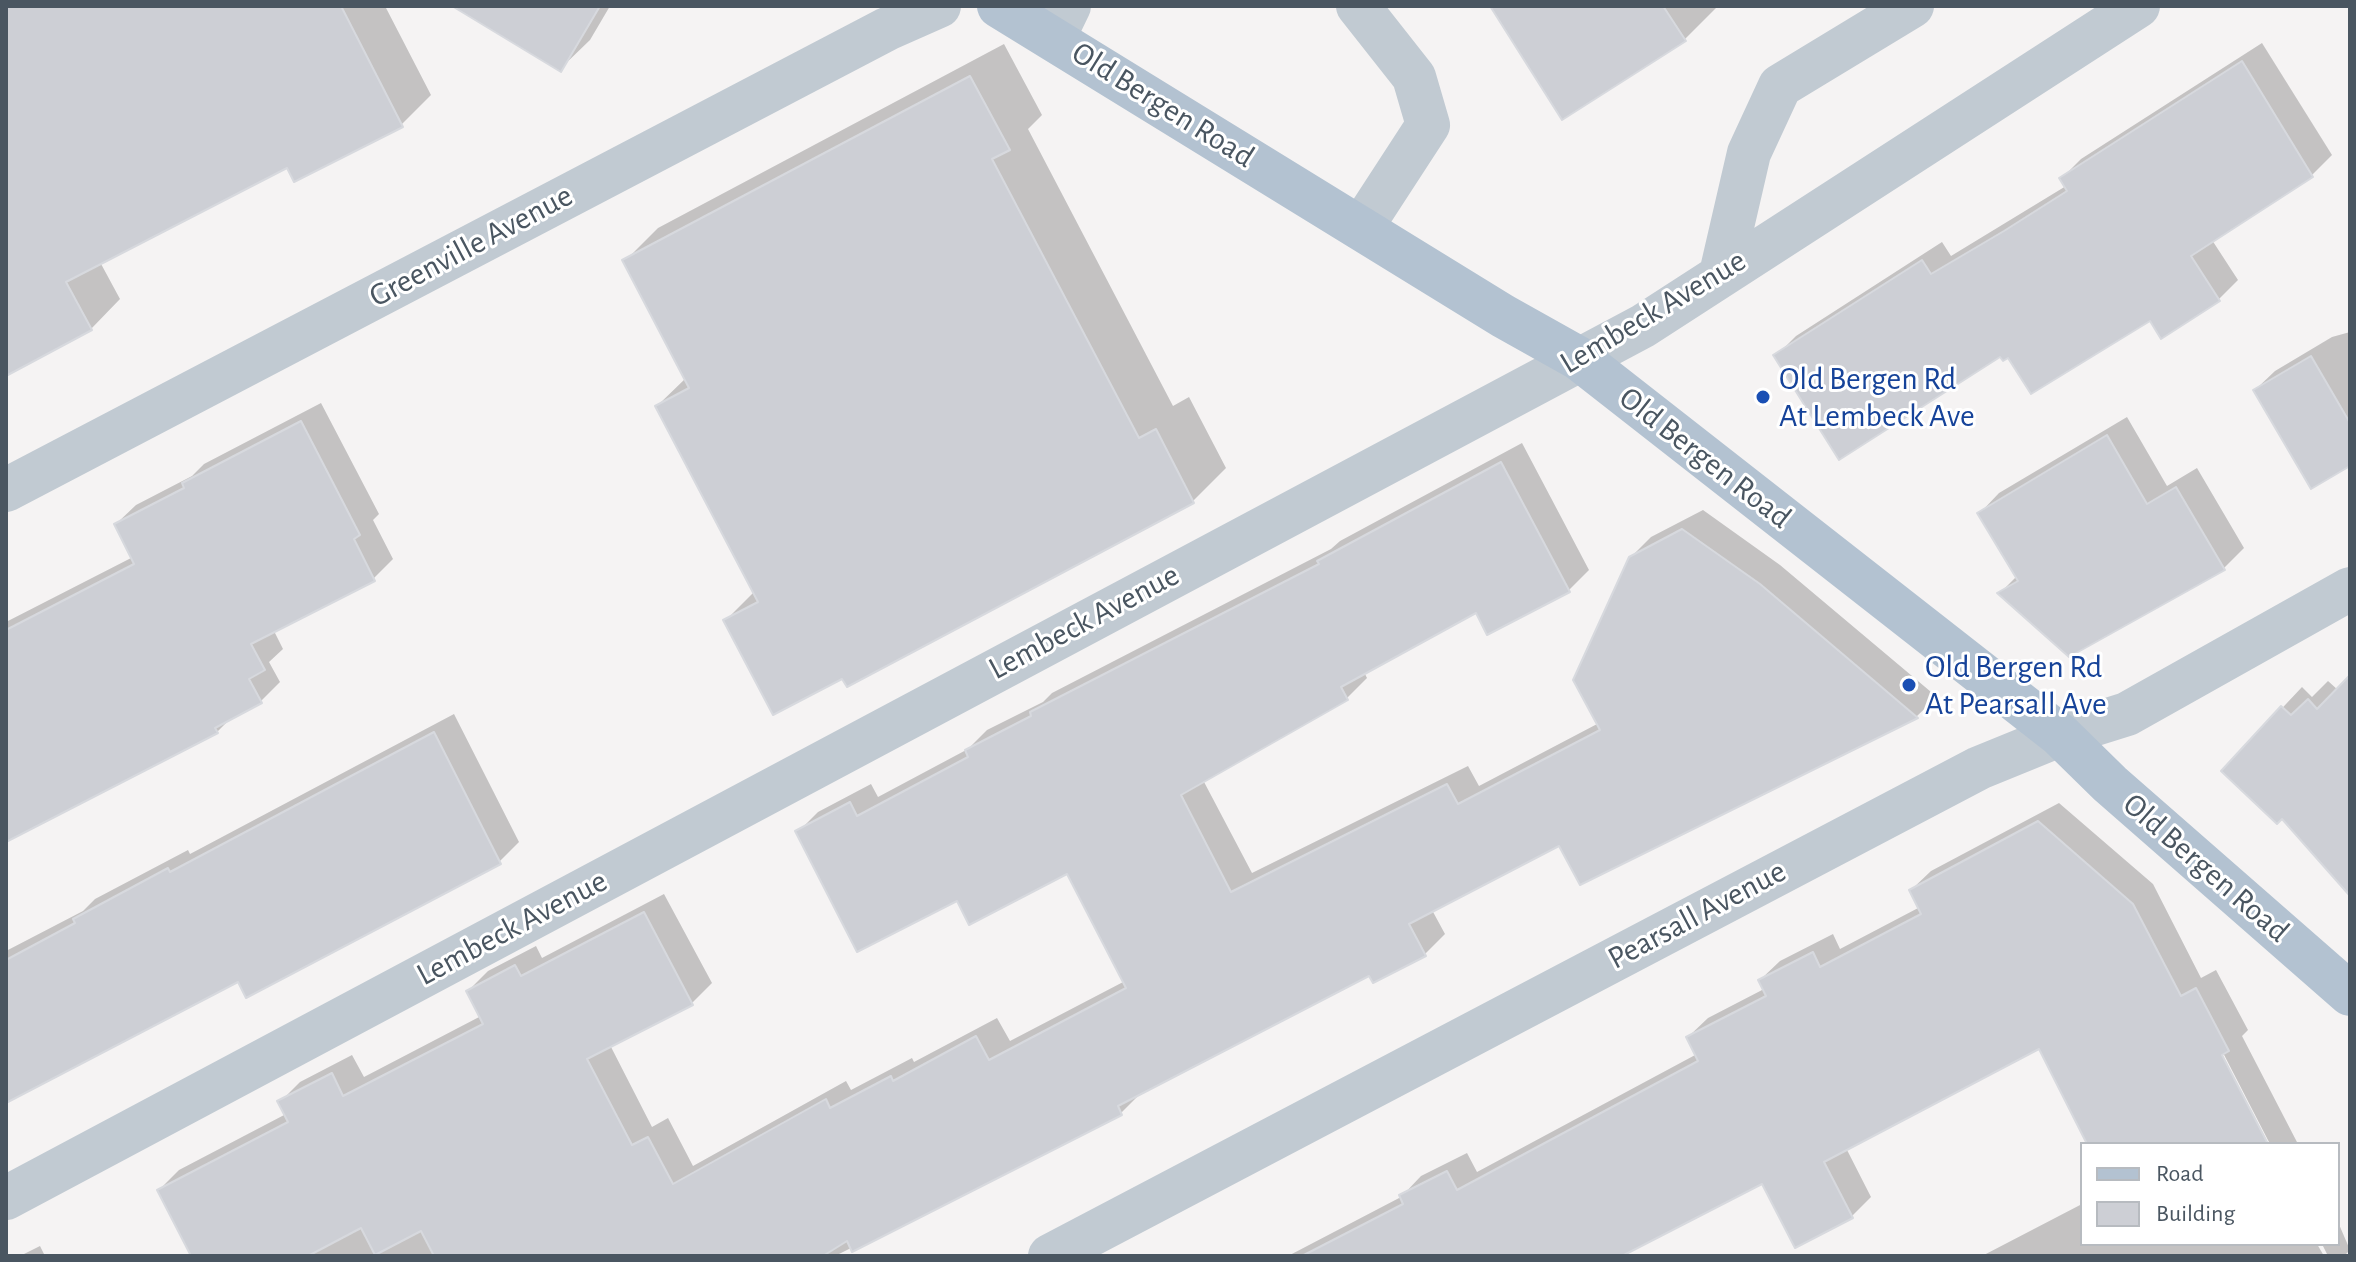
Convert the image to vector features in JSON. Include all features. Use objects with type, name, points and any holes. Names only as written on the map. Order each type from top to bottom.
[{"type":"main road","name":"Old Bergen Road","points":[[999,6],[1062,21],[1361,228],[1578,358],[2060,735],[2110,784],[2350,994]]},
{"type":"street","name":"Greenville Avenue","points":[[6,490],[887,29],[939,6]]},
{"type":"street","points":[[1358,6],[1414,77],[1428,125],[1361,228]]},
{"type":"street","points":[[1721,274],[1749,153],[1780,86],[1912,6]]},
{"type":"street","name":"Lembeck Avenue","points":[[6,1198],[1643,326],[2120,9]]},
{"type":"street","name":"Pearsall Avenue","points":[[1050,1256],[1979,768],[2060,735],[2127,714],[2350,589]]},
{"type":"building","points":[[6,6],[341,6],[403,127],[294,182],[287,168],[66,282],[92,330],[6,376]]},
{"type":"building","points":[[452,6],[600,6],[561,72]]},
{"type":"building","points":[[1490,6],[1663,6],[1686,41],[1562,120]]},
{"type":"building","points":[[2242,61],[2313,177],[2191,256],[2220,301],[2161,339],[2150,321],[2031,394],[2008,358],[2003,361],[2000,357],[1839,460],[1773,355],[1922,260],[1931,274],[2004,231],[2067,191],[2059,178]]},
{"type":"building","points":[[970,76],[1010,150],[992,159],[1139,438],[1156,429],[1194,503],[847,687],[842,679],[773,715],[723,620],[758,602],[655,406],[689,388],[622,260]]},
{"type":"building","points":[[2311,356],[2350,423],[2350,466],[2311,489],[2253,390]]},
{"type":"building","points":[[301,421],[360,535],[354,539],[375,581],[251,644],[265,670],[249,679],[262,703],[215,728],[218,733],[6,842],[6,630],[134,564],[114,524],[184,488],[182,483]]},
{"type":"building","points":[[2107,435],[2147,504],[2176,487],[2225,570],[2069,657],[1997,593],[2018,581],[1977,513]]},
{"type":"building","points":[[1501,462],[1570,592],[1487,635],[1476,613],[1341,687],[1348,700],[1181,795],[1231,892],[1447,784],[1458,804],[1600,730],[1573,680],[1629,557],[1682,529],[1760,584],[1918,718],[1580,885],[1559,846],[1409,924],[1426,956],[1373,983],[1369,976],[1118,1106],[1122,1115],[852,1252],[847,1241],[823,1256],[434,1256],[421,1231],[375,1255],[361,1228],[308,1256],[191,1256],[157,1190],[288,1122],[277,1101],[332,1073],[343,1096],[483,1024],[466,991],[515,965],[521,976],[644,912],[693,1005],[587,1059],[632,1145],[648,1137],[673,1184],[826,1099],[830,1108],[891,1076],[893,1081],[976,1036],[989,1060],[1126,988],[1067,874],[969,925],[957,901],[857,952],[795,831],[850,802],[857,816],[968,757],[965,750],[1031,716],[1030,712],[1319,564],[1317,561]]},
{"type":"building","points":[[2350,675],[2350,896],[2282,819],[2277,824],[2221,771],[2281,706],[2291,715],[2308,699],[2317,709]]},
{"type":"building","points":[[434,732],[501,864],[246,998],[238,982],[6,1103],[6,960],[75,923],[73,919],[168,868],[170,872]]},
{"type":"building","points":[[2038,821],[2133,904],[2181,996],[2196,988],[2229,1051],[2222,1055],[2267,1142],[2086,1142],[2039,1049],[1824,1162],[1853,1218],[1795,1248],[1762,1184],[1622,1256],[1302,1256],[1403,1204],[1399,1195],[1447,1171],[1457,1190],[1698,1061],[1686,1037],[1766,996],[1758,980],[1813,952],[1820,967],[1921,914],[1909,890]]},
{"type":"place","name":"Old Bergen Rd At Lembeck Ave","points":[[1763,397]]},
{"type":"place","name":"Old Bergen Rd At Pearsall Ave","points":[[1909,685]]}]
